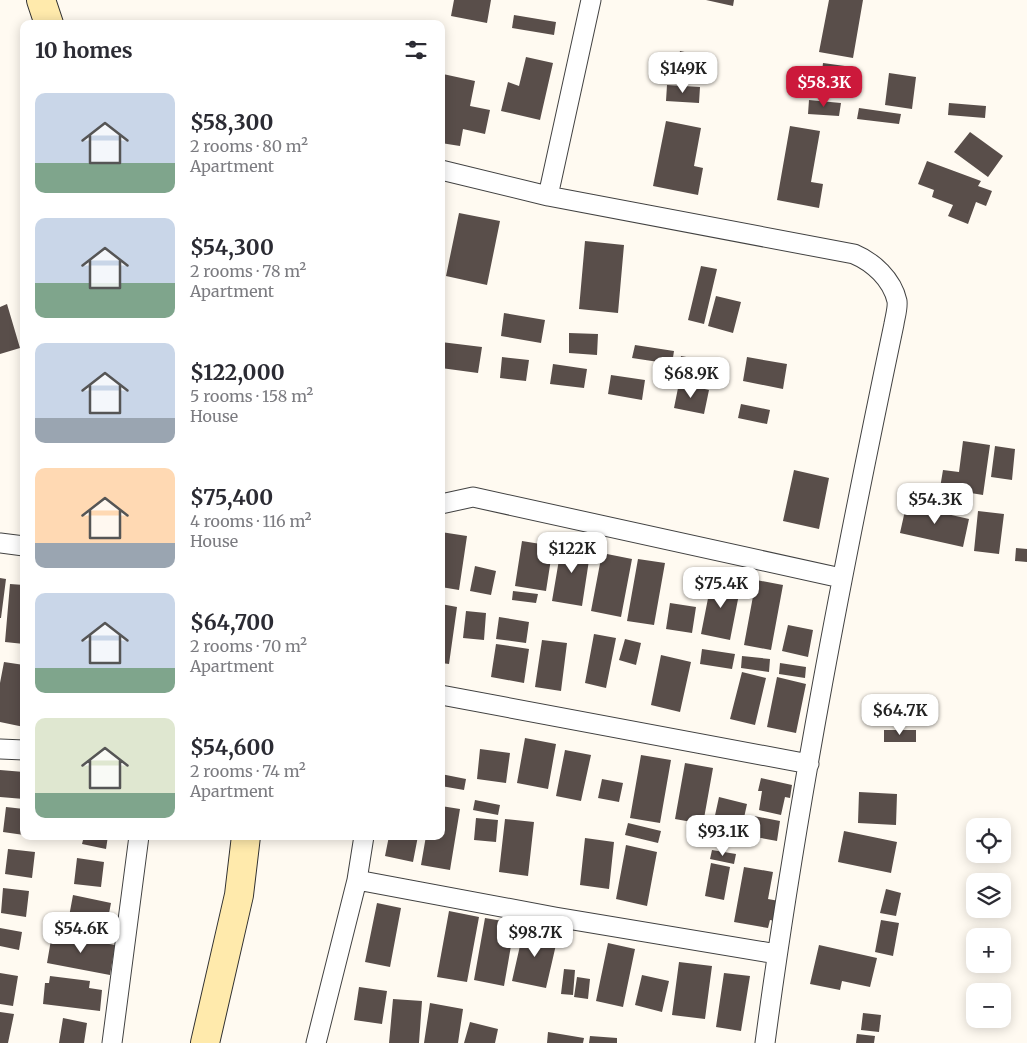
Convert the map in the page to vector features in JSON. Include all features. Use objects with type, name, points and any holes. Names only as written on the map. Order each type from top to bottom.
[{"type":"street","points":[[41,0],[48,20]]},
{"type":"street","points":[[548,196],[591,0]]},
{"type":"street","points":[[445,171],[548,196],[854,254],[869,260],[877,267],[893,290],[897,303],[841,578],[777,954],[765,1043]]},
{"type":"street","points":[[445,503],[473,497],[841,578]]},
{"type":"street","points":[[0,543],[20,546]]},
{"type":"street","points":[[445,696],[809,764]]},
{"type":"street","points":[[0,748],[20,750]]},
{"type":"street","points":[[112,1043],[138,840]]},
{"type":"street","points":[[205,1043],[239,894],[246,840]]},
{"type":"street","points":[[316,1043],[357,880],[363,840]]},
{"type":"street","points":[[357,880],[556,917],[777,954]]},
{"type":"building","points":[[454,0],[491,0],[487,23],[451,16]]},
{"type":"building","points":[[706,0],[734,0],[733,6]]},
{"type":"building","points":[[829,0],[863,0],[853,58],[819,52]]},
{"type":"building","points":[[514,15],[556,22],[554,35],[512,28]]},
{"type":"building","points":[[680,51],[712,58],[709,70],[677,63]]},
{"type":"building","points":[[526,57],[553,63],[540,120],[501,111],[508,82],[519,86]]},
{"type":"building","points":[[823,63],[852,67],[849,92],[820,88]]},
{"type":"building","points":[[668,68],[688,70],[687,81],[667,80]]},
{"type":"building","points":[[889,73],[916,77],[912,109],[885,105]]},
{"type":"building","points":[[445,74],[475,81],[470,106],[490,110],[485,134],[463,129],[460,146],[445,144]]},
{"type":"building","points":[[667,85],[700,87],[699,103],[666,101]]},
{"type":"building","points":[[809,100],[841,103],[839,116],[808,114]]},
{"type":"building","points":[[949,103],[986,106],[985,118],[948,115]]},
{"type":"building","points":[[859,108],[901,114],[899,124],[857,119]]},
{"type":"building","points":[[666,121],[701,128],[694,166],[703,168],[698,195],[653,186]]},
{"type":"building","points":[[790,126],[820,131],[811,182],[823,184],[819,208],[777,200]]},
{"type":"building","points":[[970,132],[1003,156],[988,177],[954,152]]},
{"type":"building","points":[[927,161],[981,181],[978,186],[992,191],[986,206],[976,202],[968,224],[948,216],[953,205],[932,197],[934,190],[918,184]]},
{"type":"building","points":[[459,213],[500,221],[487,285],[446,276]]},
{"type":"building","points":[[585,241],[624,245],[618,313],[579,309]]},
{"type":"building","points":[[701,266],[717,269],[704,324],[688,320]]},
{"type":"building","points":[[716,296],[741,302],[733,333],[708,326]]},
{"type":"building","points":[[7,304],[20,348],[0,354],[0,307]]},
{"type":"building","points":[[504,313],[545,320],[541,343],[501,336]]},
{"type":"building","points":[[569,333],[598,334],[597,355],[569,353]]},
{"type":"building","points":[[445,342],[482,347],[478,373],[445,369]]},
{"type":"building","points":[[635,345],[674,351],[672,364],[632,358]]},
{"type":"building","points":[[681,356],[724,364],[721,379],[679,371]]},
{"type":"building","points":[[502,357],[529,360],[526,381],[500,378]]},
{"type":"building","points":[[747,357],[787,364],[783,389],[743,381]]},
{"type":"building","points":[[553,364],[587,369],[584,388],[550,384]]},
{"type":"building","points":[[611,375],[645,380],[642,400],[608,394]]},
{"type":"building","points":[[679,383],[709,390],[704,414],[674,408]]},
{"type":"building","points":[[741,404],[770,410],[767,424],[738,418]]},
{"type":"building","points":[[963,441],[990,445],[983,495],[940,488],[943,470],[959,472]]},
{"type":"building","points":[[995,446],[1015,449],[1012,480],[991,477]]},
{"type":"building","points":[[794,470],[829,478],[819,529],[783,521]]},
{"type":"building","points":[[926,505],[948,510],[947,514],[969,519],[963,547],[900,533],[906,506],[925,510]]},
{"type":"building","points":[[978,511],[1004,514],[999,554],[974,551]]},
{"type":"building","points":[[445,533],[467,536],[459,590],[445,588]]},
{"type":"building","points":[[522,541],[553,546],[546,591],[515,586]]},
{"type":"building","points":[[562,542],[591,547],[582,606],[552,601]]},
{"type":"building","points":[[1016,548],[1027,549],[1027,562],[1015,561]]},
{"type":"building","points":[[602,553],[632,559],[621,617],[591,611]]},
{"type":"building","points":[[638,559],[665,563],[654,625],[627,621]]},
{"type":"building","points":[[475,566],[496,571],[491,595],[470,591]]},
{"type":"building","points":[[0,578],[6,579],[1,618],[0,618]]},
{"type":"building","points":[[712,578],[741,584],[730,640],[701,634]]},
{"type":"building","points":[[756,580],[783,585],[771,650],[744,645]]},
{"type":"building","points":[[10,584],[20,585],[20,644],[5,642]]},
{"type":"building","points":[[513,591],[538,594],[536,603],[512,600]]},
{"type":"building","points":[[670,603],[696,607],[692,633],[666,629]]},
{"type":"building","points":[[445,605],[457,607],[449,664],[445,664]]},
{"type":"building","points":[[466,611],[486,613],[484,640],[463,638]]},
{"type":"building","points":[[499,617],[529,622],[526,643],[496,639]]},
{"type":"building","points":[[788,625],[813,630],[808,657],[782,651]]},
{"type":"building","points":[[594,634],[616,638],[606,688],[585,683]]},
{"type":"building","points":[[625,639],[641,643],[636,665],[619,660]]},
{"type":"building","points":[[542,640],[567,643],[561,691],[535,687]]},
{"type":"building","points":[[496,644],[529,649],[524,683],[491,677]]},
{"type":"building","points":[[702,649],[735,654],[732,669],[700,664]]},
{"type":"building","points":[[661,655],[691,662],[680,712],[651,705]]},
{"type":"building","points":[[742,656],[770,659],[769,672],[741,668]]},
{"type":"building","points":[[4,662],[20,664],[20,726],[0,722],[0,683]]},
{"type":"building","points":[[780,663],[806,667],[805,678],[779,674]]},
{"type":"building","points":[[742,672],[766,678],[755,725],[730,719]]},
{"type":"building","points":[[777,677],[806,684],[796,733],[767,727]]},
{"type":"building","points":[[884,730],[916,730],[916,742],[884,742]]},
{"type":"building","points":[[525,738],[556,744],[548,789],[517,783]]},
{"type":"building","points":[[480,749],[510,753],[506,783],[477,779]]},
{"type":"building","points":[[565,750],[591,755],[581,801],[556,796]]},
{"type":"building","points":[[641,755],[671,760],[660,823],[630,818]]},
{"type":"building","points":[[685,763],[713,768],[703,824],[675,819]]},
{"type":"building","points":[[0,770],[20,772],[20,799],[0,797]]},
{"type":"building","points":[[445,775],[466,779],[464,790],[445,787]]},
{"type":"building","points":[[761,778],[792,785],[790,798],[785,797],[781,815],[759,810],[762,791],[758,791]]},
{"type":"building","points":[[602,779],[623,783],[619,802],[598,798]]},
{"type":"building","points":[[859,792],[897,794],[896,825],[858,823]]},
{"type":"building","points":[[719,797],[747,804],[742,827],[714,820]]},
{"type":"building","points":[[475,800],[500,805],[498,815],[473,810]]},
{"type":"building","points":[[6,807],[20,809],[20,834],[3,832]]},
{"type":"building","points":[[445,807],[460,809],[450,870],[421,865],[425,840],[445,840]]},
{"type":"building","points":[[754,816],[780,821],[777,841],[750,836]]},
{"type":"building","points":[[476,818],[498,820],[496,842],[474,840]]},
{"type":"building","points":[[505,819],[534,822],[528,876],[499,872]]},
{"type":"building","points":[[628,823],[661,831],[658,843],[625,835]]},
{"type":"building","points":[[711,825],[741,831],[739,842],[709,837]]},
{"type":"building","points":[[844,831],[897,842],[891,873],[838,862]]},
{"type":"building","points":[[585,838],[614,842],[609,889],[580,885]]},
{"type":"building","points":[[83,840],[107,840],[106,849],[82,844]]},
{"type":"building","points":[[388,840],[417,840],[413,862],[385,856]]},
{"type":"building","points":[[626,845],[657,852],[647,906],[616,899]]},
{"type":"building","points":[[8,849],[35,852],[32,878],[5,874]]},
{"type":"building","points":[[712,850],[736,854],[734,864],[710,859]]},
{"type":"building","points":[[77,858],[104,862],[101,887],[74,884]]},
{"type":"building","points":[[711,863],[730,867],[724,900],[705,896]]},
{"type":"building","points":[[744,867],[773,872],[768,899],[779,901],[775,921],[770,920],[768,928],[734,922]]},
{"type":"building","points":[[3,888],[29,891],[26,917],[1,913]]},
{"type":"building","points":[[886,889],[901,893],[896,916],[880,913]]},
{"type":"building","points":[[73,895],[111,903],[106,929],[68,922]]},
{"type":"building","points":[[377,903],[401,908],[390,967],[365,962]]},
{"type":"building","points":[[449,911],[479,917],[467,982],[437,977]]},
{"type":"building","points":[[485,918],[515,923],[504,986],[474,980]]},
{"type":"building","points":[[881,920],[899,923],[893,956],[875,952]]},
{"type":"building","points":[[0,928],[22,932],[19,950],[0,946]]},
{"type":"building","points":[[524,928],[558,936],[546,988],[512,981]]},
{"type":"building","points":[[52,934],[115,945],[110,975],[47,963]]},
{"type":"building","points":[[608,943],[635,949],[623,1007],[596,1001]]},
{"type":"building","points":[[819,945],[877,958],[870,987],[842,981],[840,990],[810,984]]},
{"type":"building","points":[[679,962],[712,966],[705,1019],[672,1015]]},
{"type":"building","points":[[564,969],[575,970],[573,995],[561,994]]},
{"type":"building","points":[[0,973],[18,976],[13,1006],[0,1004]]},
{"type":"building","points":[[724,973],[750,976],[741,1031],[716,1027]]},
{"type":"building","points":[[642,975],[669,981],[662,1012],[635,1005]]},
{"type":"building","points":[[50,976],[90,981],[89,988],[102,990],[100,1011],[43,1004],[45,983],[49,983]]},
{"type":"building","points":[[577,977],[590,979],[588,999],[574,997]]},
{"type":"building","points":[[359,987],[387,991],[382,1024],[354,1020]]},
{"type":"building","points":[[393,999],[422,1001],[419,1043],[389,1043]]},
{"type":"building","points":[[430,1003],[463,1009],[458,1043],[424,1043]]},
{"type":"building","points":[[0,1012],[14,1014],[8,1043],[0,1043]]},
{"type":"building","points":[[863,1013],[881,1015],[879,1032],[861,1030]]},
{"type":"building","points":[[63,1018],[87,1023],[84,1043],[59,1043]]},
{"type":"building","points":[[470,1022],[498,1029],[495,1043],[464,1043]]},
{"type":"building","points":[[548,1032],[584,1038],[583,1043],[547,1043]]},
{"type":"building","points":[[857,1034],[875,1036],[874,1043],[856,1043]]},
{"type":"building","points":[[590,1036],[617,1038],[617,1043],[589,1043]]}]
